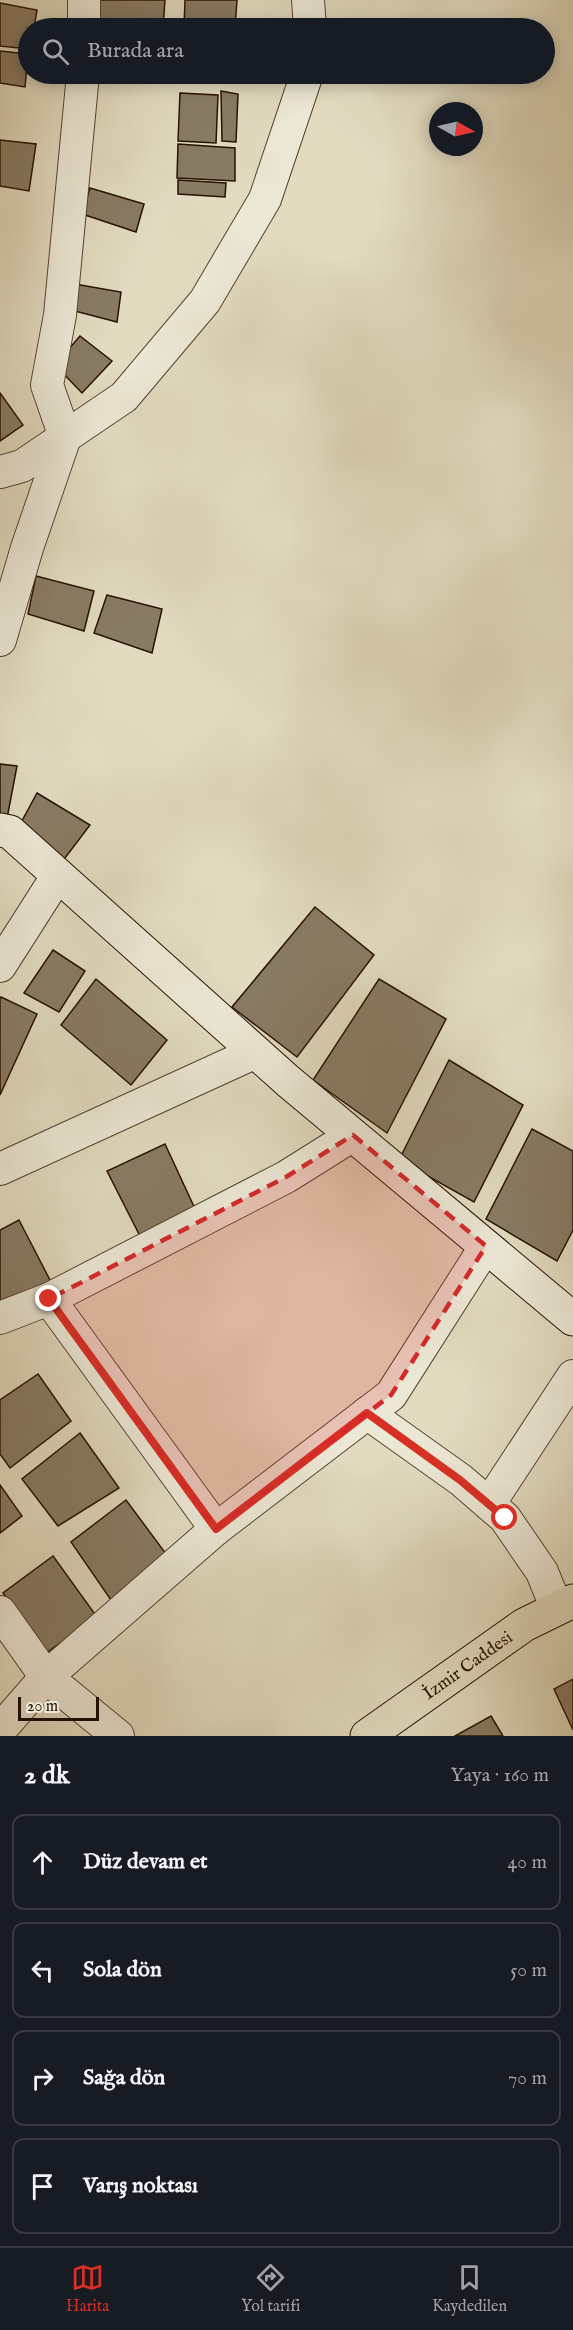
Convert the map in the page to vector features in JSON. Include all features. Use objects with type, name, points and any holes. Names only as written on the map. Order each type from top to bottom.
[{"type":"main road","name":"İzmir Caddesi","points":[[367,1736],[524,1625],[565,1605]]},
{"type":"street","points":[[84,0],[84,18]]},
{"type":"street","points":[[308,0],[309,18]]},
{"type":"street","points":[[0,640],[64,437],[47,385],[60,315],[82,84]]},
{"type":"street","points":[[0,472],[22,466],[124,397],[205,301],[266,199],[304,84]]},
{"type":"street","points":[[0,830],[10,832],[256,1052],[573,1319]]},
{"type":"street","points":[[0,966],[58,875]]},
{"type":"street","points":[[0,1169],[256,1052]]},
{"type":"street","points":[[0,1318],[49,1299],[286,1177],[353,1135]]},
{"type":"street","points":[[0,1730],[46,1677],[216,1529],[391,1395],[486,1246]]},
{"type":"street","points":[[49,1299],[216,1529]]},
{"type":"street","points":[[489,1504],[573,1376]]},
{"type":"street","points":[[367,1413],[460,1480],[505,1518],[565,1605]]},
{"type":"street","points":[[0,1612],[46,1677],[118,1736]]},
{"type":"highlighted area","points":[[353,1135],[486,1246],[391,1395],[216,1529],[49,1299],[286,1177]]},
{"type":"building","points":[[97,0],[165,0],[164,18],[96,18]]},
{"type":"building","points":[[185,0],[237,0],[236,18],[184,18]]},
{"type":"building","points":[[0,3],[37,10],[36,18],[18,18],[18,48],[0,46]]},
{"type":"building","points":[[0,51],[18,53],[18,84],[25,84],[25,87],[0,83]]},
{"type":"building","points":[[221,91],[238,94],[236,142],[222,141]]},
{"type":"building","points":[[180,93],[218,95],[216,143],[178,141]]},
{"type":"building","points":[[0,140],[36,144],[29,191],[0,186]]},
{"type":"building","points":[[178,144],[235,148],[235,181],[177,178]]},
{"type":"building","points":[[178,180],[226,183],[225,197],[178,194]]},
{"type":"building","points":[[90,188],[144,204],[136,232],[82,214]]},
{"type":"building","points":[[69,283],[121,292],[117,322],[67,309]]},
{"type":"building","points":[[80,336],[112,361],[82,393],[55,365]]},
{"type":"building","points":[[0,393],[23,425],[0,441]]},
{"type":"building","points":[[36,576],[94,591],[84,631],[28,614]]},
{"type":"building","points":[[107,595],[162,609],[152,653],[94,633]]},
{"type":"building","points":[[0,764],[17,766],[6,824],[0,823]]},
{"type":"building","points":[[37,793],[90,825],[59,866],[17,830]]},
{"type":"building","points":[[315,907],[374,955],[297,1057],[232,1007]]},
{"type":"building","points":[[53,950],[85,971],[59,1012],[24,993]]},
{"type":"building","points":[[96,979],[167,1040],[131,1085],[61,1025]]},
{"type":"building","points":[[379,979],[446,1019],[387,1133],[313,1080]]},
{"type":"building","points":[[1,997],[37,1014],[0,1095],[0,999]]},
{"type":"building","points":[[449,1060],[523,1105],[474,1202],[399,1160]]},
{"type":"building","points":[[532,1129],[573,1151],[573,1230],[557,1261],[486,1219]]},
{"type":"building","points":[[165,1144],[196,1211],[142,1240],[107,1171]]},
{"type":"building","points":[[19,1220],[51,1282],[0,1308],[0,1230]]},
{"type":"building","points":[[38,1374],[71,1421],[10,1468],[0,1454],[0,1400]]},
{"type":"building","points":[[80,1433],[119,1488],[58,1526],[22,1479]]},
{"type":"building","points":[[0,1485],[22,1516],[0,1533]]},
{"type":"building","points":[[126,1500],[172,1562],[113,1603],[71,1542]]},
{"type":"building","points":[[53,1556],[97,1617],[46,1653],[3,1593]]},
{"type":"building","points":[[573,1679],[573,1730],[554,1689]]},
{"type":"building","points":[[491,1716],[503,1736],[455,1736]]},
{"type":"route","points":[[49,1299],[216,1529],[367,1413],[460,1480],[505,1518]]}]
